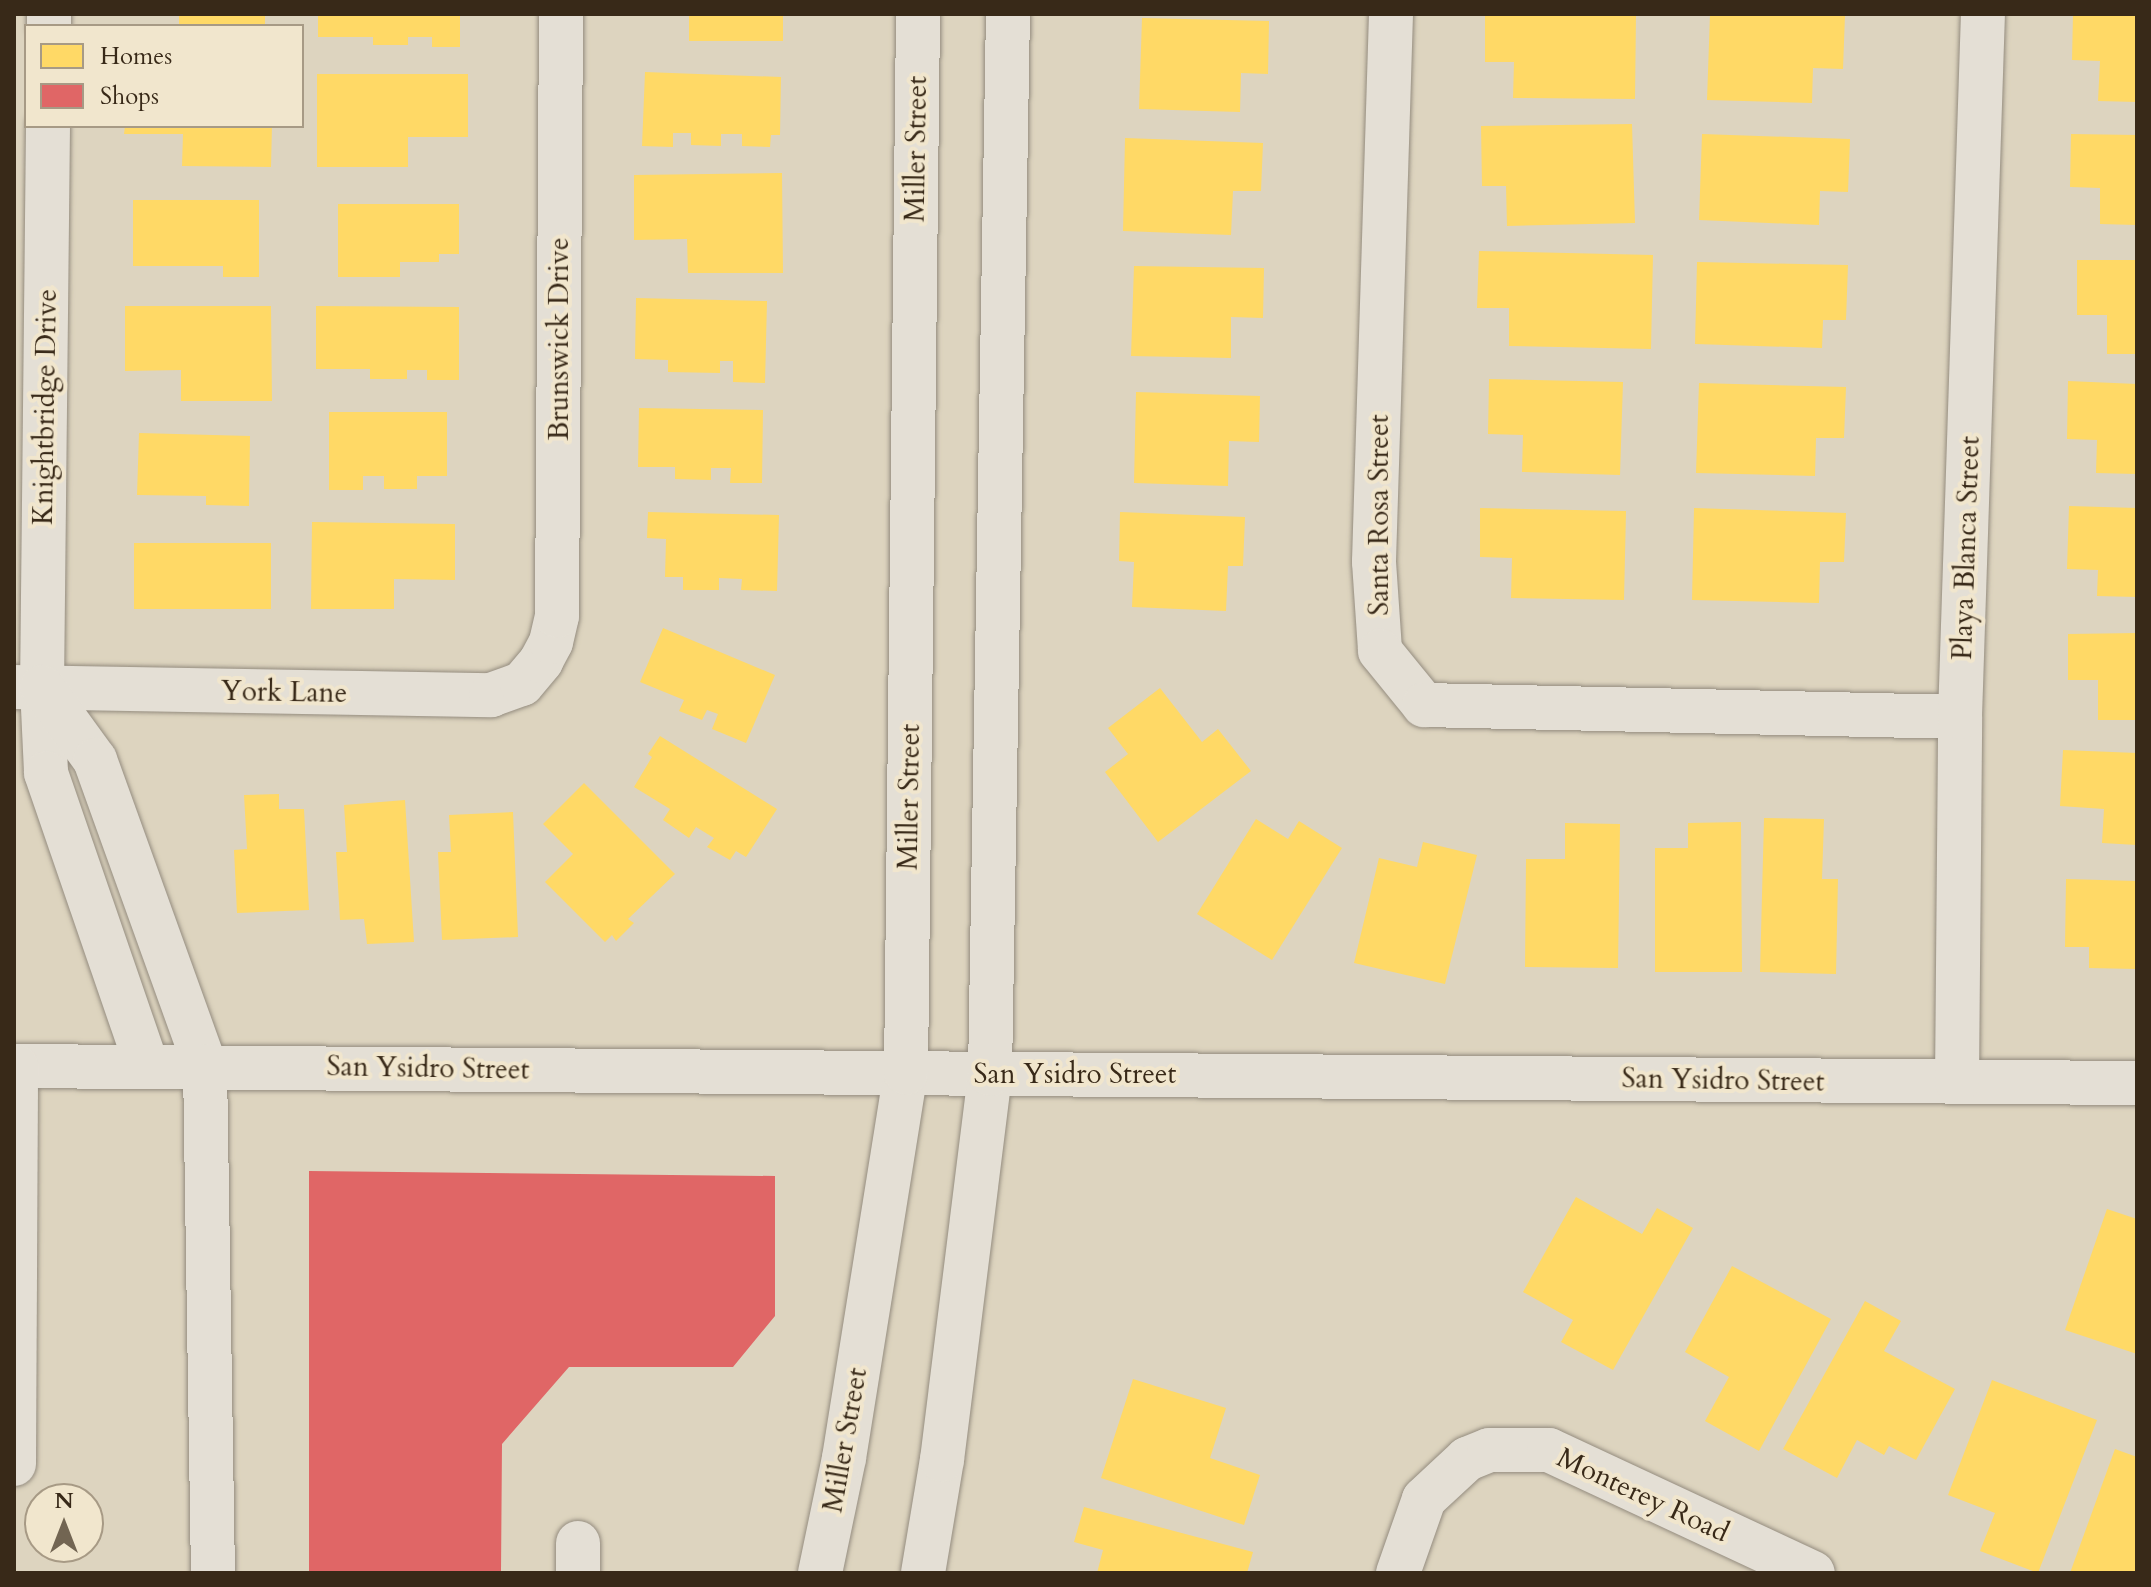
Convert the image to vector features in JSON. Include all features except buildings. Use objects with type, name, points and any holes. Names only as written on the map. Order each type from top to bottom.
[{"type":"street","name":"Brunswick Drive","points":[[541,661],[551,642],[557,616],[561,14]]},
{"type":"street","name":"Miller Street","points":[[820,1573],[844,1458],[906,1073],[918,14]]},
{"type":"street","points":[[923,1573],[942,1460],[990,1074],[1008,14]]},
{"type":"street","name":"Santa Rosa Street","points":[[1391,14],[1374,562],[1380,651],[1424,705],[1960,717]]},
{"type":"street","name":"Playa Blanca Street","points":[[1957,1082],[1960,717],[1983,14]]},
{"type":"street","name":"Knightbridge Drive","points":[[48,128],[28,687],[46,773],[147,1066]]},
{"type":"street","name":"York Lane","points":[[28,687],[491,695],[522,684],[541,661]]},
{"type":"street","points":[[28,687],[95,760],[205,1066],[213,1573]]},
{"type":"street","name":"San Ysidro Street","points":[[15,1066],[2137,1083]]},
{"type":"street","points":[[14,1490],[15,1066]]},
{"type":"street","name":"Monterey Road","points":[[1398,1573],[1424,1499],[1467,1459],[1489,1450],[1549,1450],[1813,1573]]}]
